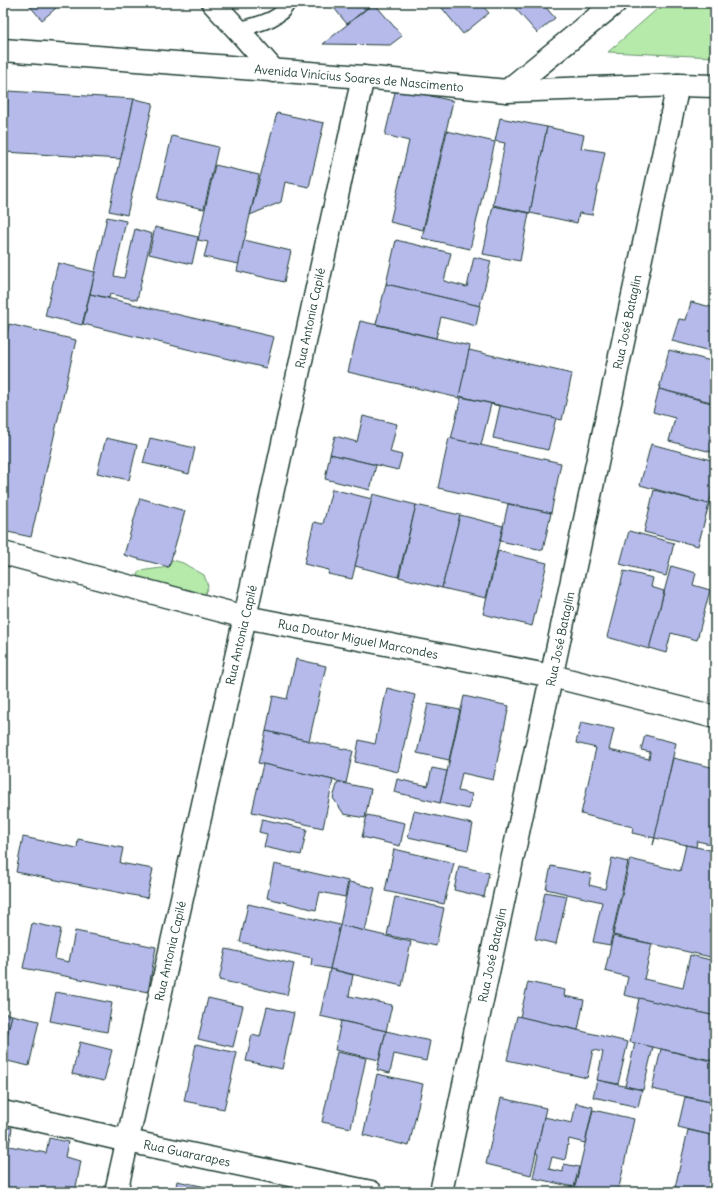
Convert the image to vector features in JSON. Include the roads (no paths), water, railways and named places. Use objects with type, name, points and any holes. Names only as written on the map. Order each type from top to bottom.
[{"type":"street","points":[[213,3],[274,71]]},
{"type":"street","points":[[507,91],[615,3]]},
{"type":"street","name":"Avenida Vinícius Soares de Nascimento","points":[[3,50],[363,77],[507,91],[678,85],[715,86]]},
{"type":"street","name":"Rua Antonia Capilé","points":[[116,1192],[245,618],[363,77]]},
{"type":"street","name":"Rua José Bataglin","points":[[440,1192],[678,85]]},
{"type":"street","name":"Rua Doutor Miguel Marcondes","points":[[3,553],[245,618],[552,676],[715,717]]},
{"type":"street","name":"Rua Guararapes","points":[[3,1112],[128,1141],[371,1192]]},
{"type":"lane","points":[[238,30],[272,20],[286,9],[288,3]]}]
